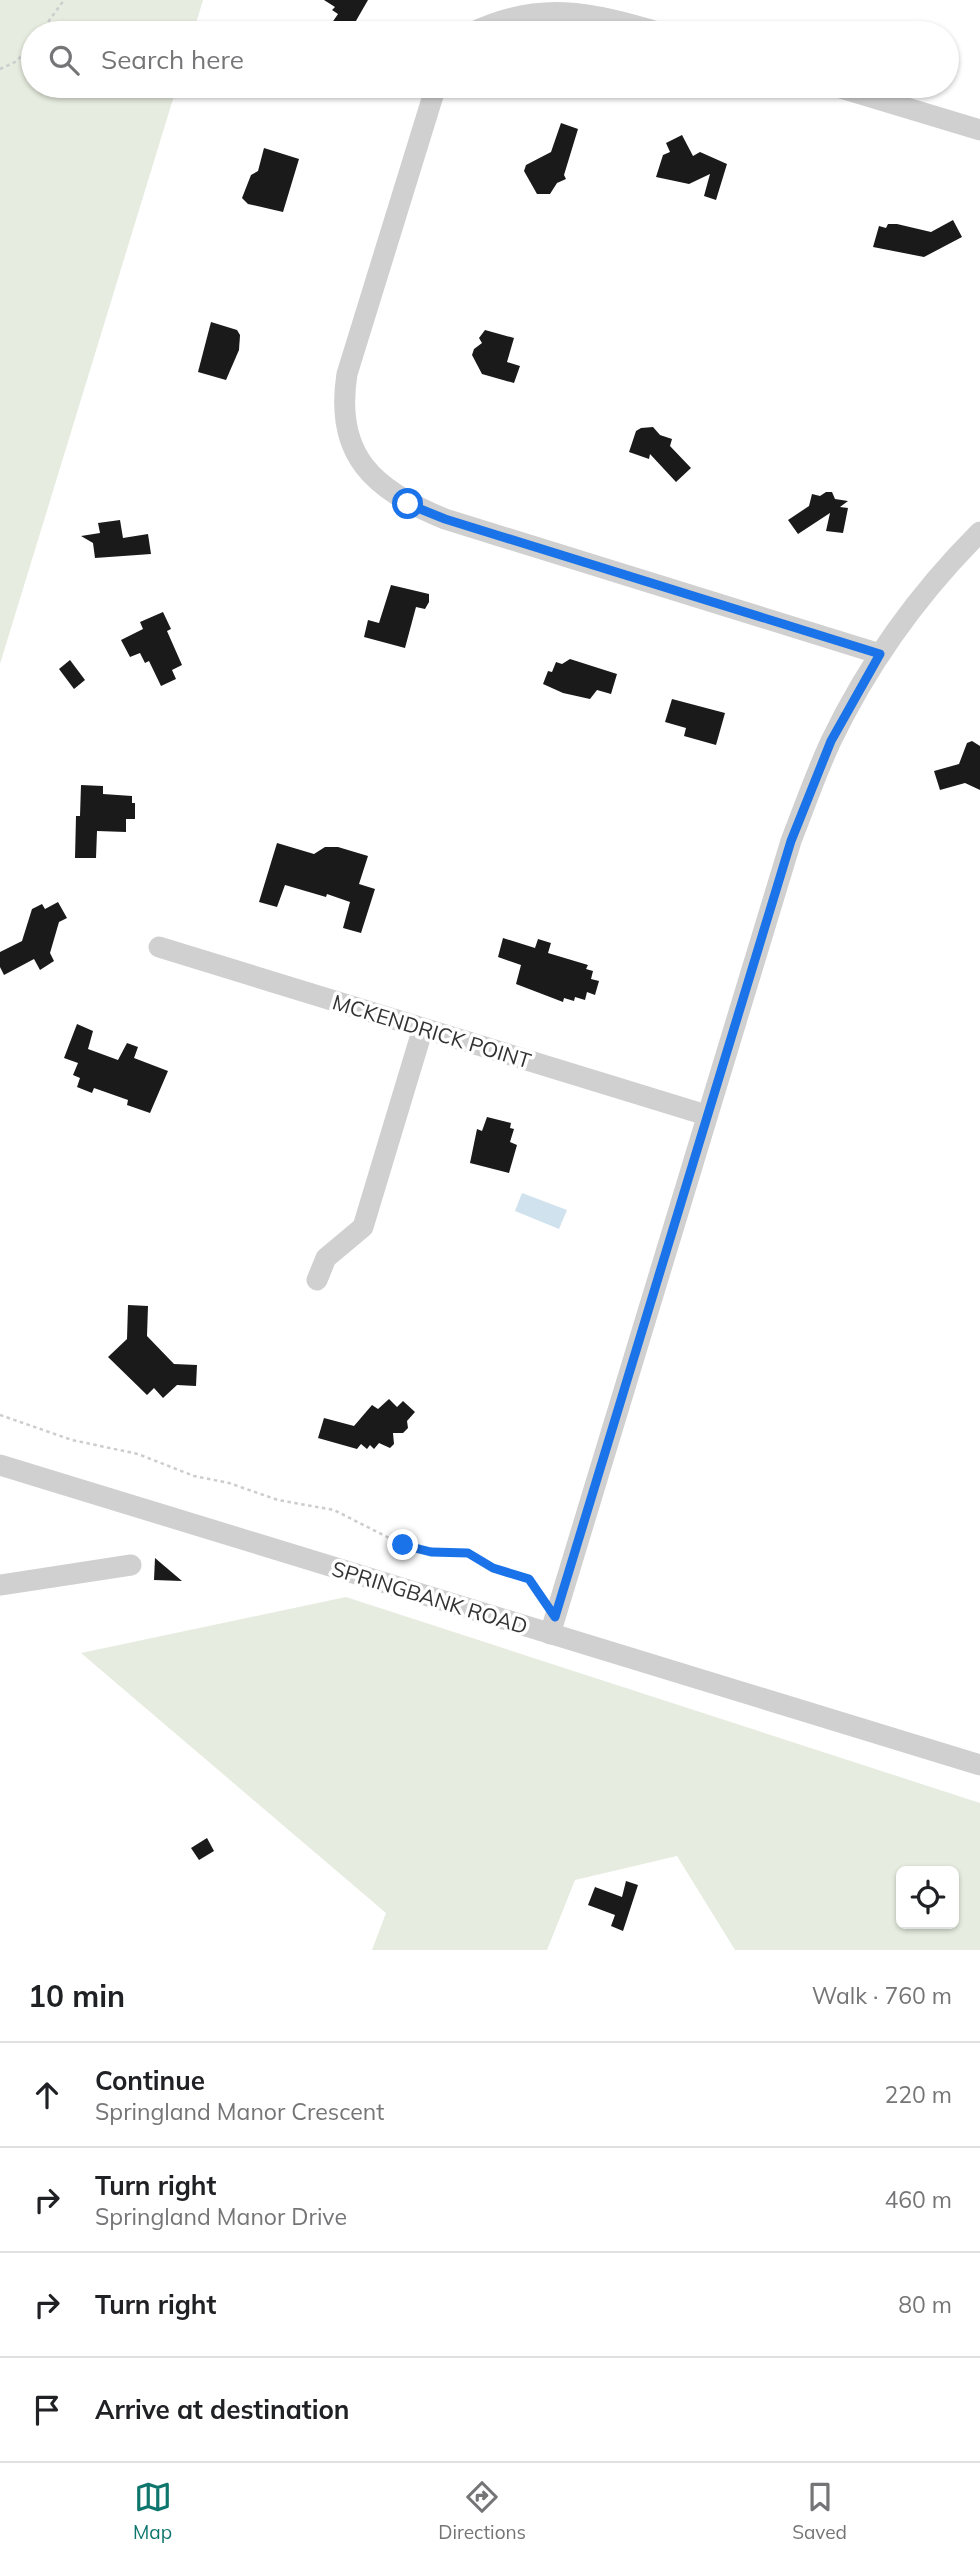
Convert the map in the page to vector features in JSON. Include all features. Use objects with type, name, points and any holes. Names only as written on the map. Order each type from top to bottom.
[{"type":"street","points":[[494,21],[513,11],[537,6],[571,6],[621,21]]},
{"type":"street","points":[[432,98],[347,374],[344,419],[352,445],[366,470],[408,504],[445,519],[880,654]]},
{"type":"street","points":[[874,98],[980,130]]},
{"type":"street","points":[[552,1625],[791,841],[831,741],[880,654],[925,593],[980,532]]},
{"type":"street","name":"MCKENDRICK POINT","points":[[159,947],[706,1115]]},
{"type":"street","points":[[317,1280],[326,1258],[363,1227],[423,1028]]},
{"type":"street","name":"SPRINGBANK ROAD","points":[[0,1465],[552,1625],[980,1765]]},
{"type":"street","points":[[0,1585],[131,1565]]},
{"type":"path","points":[[49,21],[64,0]]},
{"type":"path","points":[[0,69],[21,56]]},
{"type":"path","points":[[0,1415],[72,1440],[138,1454],[194,1476],[229,1483],[278,1500],[334,1510],[385,1538],[422,1551],[468,1553],[493,1568],[529,1579],[552,1625]]},
{"type":"shaded area","points":[[0,0],[203,0],[197,21],[21,21],[21,98],[173,98],[0,664]]},
{"type":"shaded area","points":[[346,1597],[980,1803],[980,1950],[735,1950],[677,1856],[575,1880],[547,1950],[372,1950],[386,1913],[81,1653]]},
{"type":"water","points":[[522,1193],[567,1210],[559,1229],[515,1211]]},
{"type":"building","points":[[324,0],[368,0],[356,21],[333,21],[338,14],[332,10],[335,7]]},
{"type":"building","points":[[561,123],[578,129],[564,175],[566,179],[557,183],[550,194],[537,194],[524,171],[526,165],[551,152]]},
{"type":"building","points":[[682,135],[693,156],[700,152],[727,164],[716,200],[704,196],[710,174],[689,184],[656,177],[663,155],[670,152],[666,143]]},
{"type":"building","points":[[264,148],[299,159],[283,212],[248,204],[242,198],[251,175],[258,171]]},
{"type":"building","points":[[953,220],[962,237],[924,257],[873,247],[879,226],[886,228],[888,224],[897,224],[931,232]]},
{"type":"building","points":[[211,322],[237,330],[240,335],[239,350],[226,380],[198,372]]},
{"type":"building","points":[[485,330],[514,338],[507,362],[520,366],[514,383],[482,374],[472,355],[474,349],[482,343],[479,338]]},
{"type":"building","points":[[653,427],[660,435],[672,439],[670,446],[691,468],[676,482],[650,454],[649,459],[629,452],[636,431]]},
{"type":"building","points":[[832,492],[835,499],[848,501],[840,507],[848,508],[843,533],[826,531],[830,513],[798,534],[788,520],[809,506],[812,494],[820,496]]},
{"type":"building","points":[[120,520],[123,538],[148,534],[151,554],[95,558],[93,543],[81,536],[100,533],[98,523]]},
{"type":"building","points":[[391,585],[429,594],[425,609],[416,607],[405,648],[364,637],[368,620],[379,623]]},
{"type":"building","points":[[163,612],[171,629],[167,631],[182,665],[172,670],[176,679],[161,686],[149,661],[145,663],[140,653],[130,657],[121,640],[143,629],[140,622]]},
{"type":"building","points":[[570,659],[617,674],[611,694],[597,690],[590,699],[563,693],[543,684],[548,671],[552,672],[556,662],[562,664]]},
{"type":"building","points":[[70,660],[85,680],[74,689],[59,669]]},
{"type":"building","points":[[672,699],[725,713],[716,745],[684,736],[686,728],[665,722]]},
{"type":"building","points":[[972,741],[980,746],[980,790],[965,783],[940,790],[934,771],[959,764],[967,743]]},
{"type":"building","points":[[81,785],[103,786],[103,794],[132,796],[132,803],[135,803],[135,819],[126,819],[126,832],[97,831],[96,858],[75,858],[76,816],[80,816]]},
{"type":"building","points":[[277,843],[314,854],[325,847],[338,847],[368,856],[359,884],[375,889],[361,933],[343,928],[350,902],[327,894],[326,897],[285,885],[277,907],[259,902]]},
{"type":"building","points":[[58,902],[67,918],[59,922],[50,953],[54,961],[40,970],[34,959],[4,975],[0,967],[0,952],[22,941],[32,909],[42,904],[45,909]]},
{"type":"building","points":[[503,938],[535,948],[538,939],[551,943],[548,953],[588,965],[586,969],[593,971],[591,979],[599,981],[595,995],[587,992],[585,1000],[564,998],[563,1002],[516,984],[521,965],[498,957]]},
{"type":"building","points":[[77,1024],[93,1031],[88,1049],[118,1060],[127,1043],[138,1047],[134,1058],[168,1071],[150,1113],[127,1105],[128,1100],[94,1088],[92,1093],[77,1087],[80,1078],[73,1075],[78,1063],[64,1058]]},
{"type":"building","points":[[487,1117],[511,1123],[510,1128],[514,1129],[510,1142],[517,1145],[509,1173],[470,1163],[477,1129],[482,1131]]},
{"type":"building","points":[[128,1305],[148,1306],[147,1336],[174,1364],[197,1365],[196,1386],[177,1385],[163,1398],[154,1388],[147,1395],[108,1357],[127,1339]]},
{"type":"building","points":[[389,1399],[397,1407],[403,1401],[415,1412],[407,1421],[408,1428],[403,1433],[393,1433],[394,1444],[390,1448],[379,1443],[374,1449],[370,1445],[367,1449],[361,1444],[357,1449],[318,1438],[324,1418],[354,1426],[372,1405],[378,1409]]},
{"type":"building","points":[[155,1558],[182,1581],[154,1580]]},
{"type":"building","points":[[207,1838],[214,1851],[199,1860],[191,1848]]},
{"type":"building","points":[[626,1881],[638,1885],[623,1931],[611,1926],[615,1915],[588,1905],[595,1887],[622,1897]]},
{"type":"route","points":[[403,1545],[422,1551],[468,1553],[493,1568],[529,1579],[555,1617],[791,841],[831,741],[880,654],[445,519],[408,504]]}]
